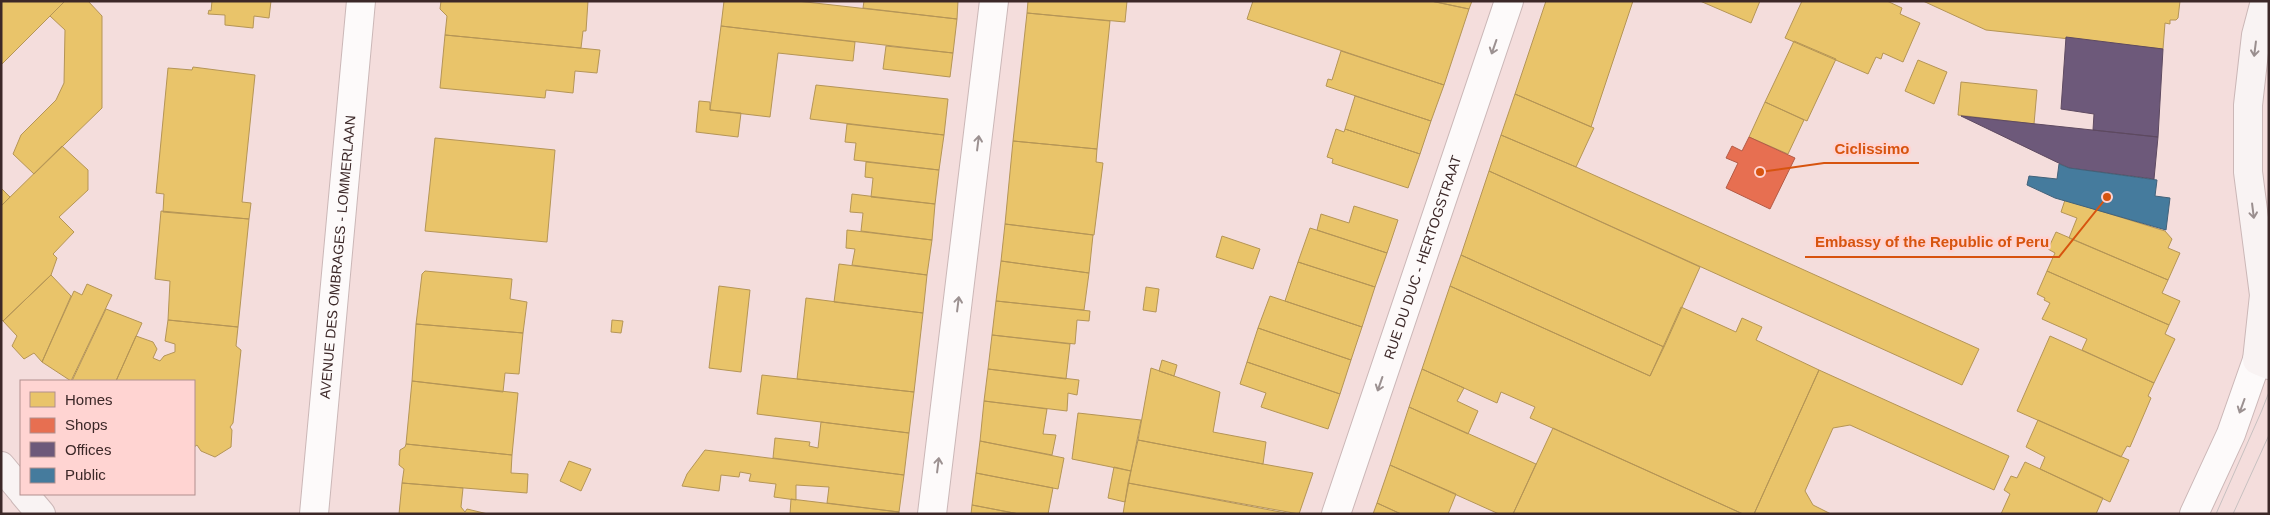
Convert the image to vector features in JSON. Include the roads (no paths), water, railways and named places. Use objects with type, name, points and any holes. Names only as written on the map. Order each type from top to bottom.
[{"type":"street","name":"AVENUE DES OMBRAGES - LOMMERLAAN","points":[[314,514],[361,1]]},
{"type":"street","points":[[932,514],[994,1]]},
{"type":"street","name":"RUE DU DUC - HERTOGSTRAAT","points":[[1336,514],[1509,1]]},
{"type":"street","points":[[2194,514],[2263,362],[2264,295],[2248,172],[2248,105],[2256,35],[2265,1]]},
{"type":"street","points":[[1,466],[20,489]]},
{"type":"street","points":[[25,495],[41,514]]},
{"type":"tram line","points":[[2216,514],[2269,392]]},
{"type":"tram line","points":[[2233,514],[2269,435]]},
{"type":"place","name":"Ciclissimo","points":[[1760,172]]},
{"type":"place","name":"Embassy of the Republic of Peru","points":[[2107,197]]}]
